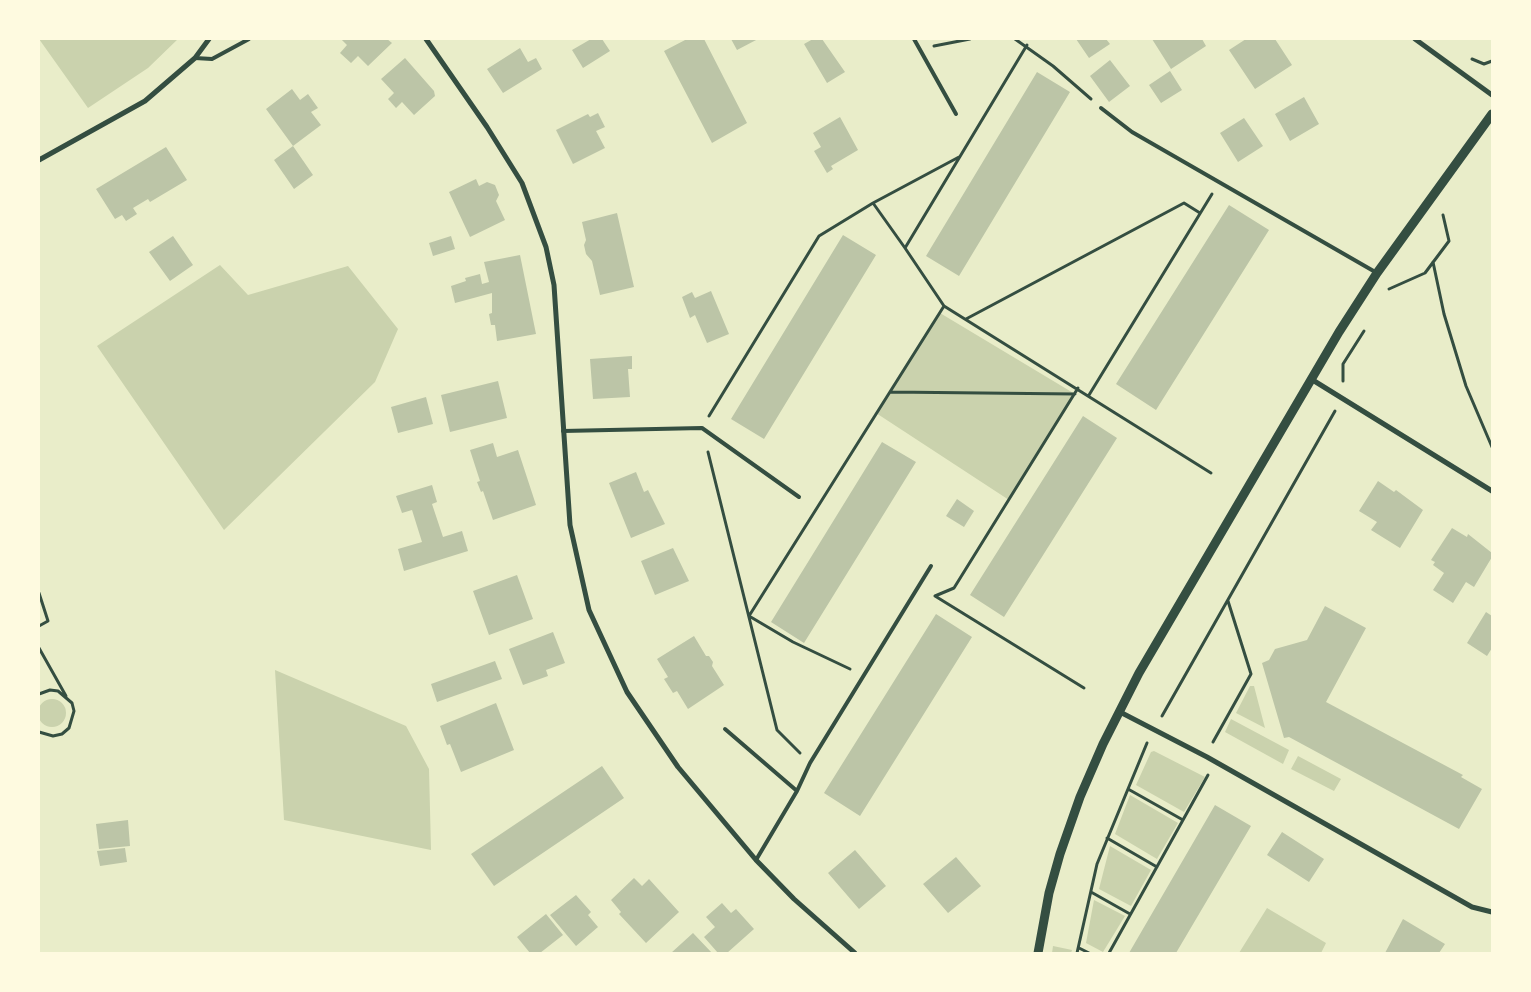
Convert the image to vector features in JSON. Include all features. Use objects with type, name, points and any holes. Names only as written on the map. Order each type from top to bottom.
[{"type":"street","points":[[39,160],[145,101],[195,58],[209,39]]},
{"type":"street","points":[[426,39],[487,127],[522,183],[546,246],[554,285],[570,524],[589,610],[627,692],[678,767],[756,860],[794,899],[855,953]]},
{"type":"street","points":[[1415,39],[1492,95]]},
{"type":"street","points":[[1038,953],[1049,893],[1060,854],[1084,789],[1103,744],[1178,604],[1311,379],[1377,273],[1492,114]]},
{"type":"street","points":[[1311,379],[1492,491]]},
{"type":"street","points":[[1120,712],[1155,729],[1472,907],[1492,912]]},
{"type":"lane","points":[[195,58],[212,59],[249,39]]},
{"type":"lane","points":[[914,39],[956,114]]},
{"type":"lane","points":[[1101,108],[1132,132],[1377,273]]},
{"type":"lane","points":[[563,431],[702,428],[799,496]]},
{"type":"lane","points":[[756,860],[797,791],[810,763],[931,566]]},
{"type":"lane","points":[[725,729],[797,791]]},
{"type":"path","points":[[920,50],[970,39]]},
{"type":"path","points":[[1015,39],[1053,66],[1101,108]]},
{"type":"path","points":[[905,248],[1026,46]]},
{"type":"path","points":[[1468,57],[1484,64],[1492,61]]},
{"type":"path","points":[[810,763],[777,730],[702,428],[819,236],[874,203],[960,157]]},
{"type":"path","points":[[1088,395],[1220,181]]},
{"type":"path","points":[[874,203],[944,306],[1078,388],[1211,473]]},
{"type":"path","points":[[966,319],[1184,203],[1200,213]]},
{"type":"path","points":[[1385,295],[1390,287],[1425,273],[1449,241],[1442,216],[1446,210]]},
{"type":"path","points":[[1433,262],[1444,314],[1466,386],[1492,447]]},
{"type":"path","points":[[748,616],[944,306]]},
{"type":"path","points":[[1077,953],[1097,864],[1146,744],[1342,397],[1344,364],[1366,326]]},
{"type":"path","points":[[935,596],[954,588],[1078,388]]},
{"type":"path","points":[[890,392],[1075,394]]},
{"type":"path","points":[[39,593],[48,621],[39,626]]},
{"type":"path","points":[[914,593],[935,596],[1084,688]]},
{"type":"path","points":[[1213,743],[1250,674],[1228,601]]},
{"type":"path","points":[[748,616],[793,642],[864,675]]},
{"type":"path","points":[[39,648],[74,711],[69,728],[62,734],[53,736],[39,732]]},
{"type":"path","points":[[39,694],[50,690],[58,691],[66,696]]},
{"type":"path","points":[[1146,744],[1155,748]]},
{"type":"path","points":[[1109,953],[1209,774],[1200,770]]},
{"type":"path","points":[[1128,789],[1183,820]]},
{"type":"path","points":[[1107,838],[1157,867]]},
{"type":"path","points":[[1090,892],[1130,914]]},
{"type":"path","points":[[1079,948],[1089,953]]},
{"type":"green space","points":[[39,39],[178,39],[148,68],[88,108]]},
{"type":"green space","points":[[220,265],[248,295],[348,266],[398,329],[375,382],[224,530],[97,346]]},
{"type":"green space","points":[[940,313],[1075,394],[1009,500],[876,413]]},
{"type":"green space","points":[[275,670],[406,726],[429,769],[431,850],[284,820]]},
{"type":"green space","points":[[1250,686],[1254,686],[1265,728],[1236,713]]},
{"type":"green space","points":[[52,699],[62,703],[66,713],[62,723],[52,727],[42,723],[38,713],[42,703]]},
{"type":"green space","points":[[1231,719],[1289,750],[1283,764],[1225,732]]},
{"type":"green space","points":[[1154,751],[1205,777],[1184,812],[1136,785],[1151,752]]},
{"type":"green space","points":[[1298,756],[1341,779],[1334,791],[1291,769]]},
{"type":"green space","points":[[1130,795],[1178,823],[1157,859],[1115,834]]},
{"type":"green space","points":[[1110,846],[1151,870],[1131,906],[1099,889]]},
{"type":"green space","points":[[1094,900],[1125,916],[1103,952],[1086,943]]},
{"type":"green space","points":[[1267,908],[1326,943],[1321,953],[1239,953]]},
{"type":"green space","points":[[1053,946],[1072,950],[1071,953],[1052,953]]},
{"type":"building","points":[[341,39],[387,39],[392,43],[368,66],[358,56],[351,63],[340,53],[347,45]]},
{"type":"building","points":[[591,39],[602,39],[610,51],[583,68],[572,50]]},
{"type":"building","points":[[687,39],[704,39],[747,123],[712,143],[664,51]]},
{"type":"building","points":[[731,39],[758,39],[737,50]]},
{"type":"building","points":[[813,39],[822,39],[845,72],[827,83],[804,44]]},
{"type":"building","points":[[1076,39],[1106,39],[1110,44],[1089,58]]},
{"type":"building","points":[[1152,39],[1202,39],[1206,46],[1171,69]]},
{"type":"building","points":[[1246,39],[1275,39],[1292,65],[1255,89],[1229,50]]},
{"type":"building","points":[[520,48],[528,62],[536,58],[542,69],[503,93],[487,69]]},
{"type":"building","points":[[405,58],[434,91],[435,96],[414,115],[402,102],[396,108],[388,99],[394,93],[381,79]]},
{"type":"building","points":[[1110,60],[1130,86],[1109,102],[1090,76]]},
{"type":"building","points":[[1170,71],[1182,90],[1161,103],[1149,85]]},
{"type":"building","points":[[1037,72],[1070,92],[959,276],[926,256]]},
{"type":"building","points":[[292,89],[300,100],[308,94],[318,108],[311,112],[321,125],[293,146],[266,109]]},
{"type":"building","points":[[1304,97],[1319,124],[1290,141],[1275,114]]},
{"type":"building","points":[[598,113],[605,127],[596,131],[605,148],[573,164],[556,130],[588,114],[590,117]]},
{"type":"building","points":[[840,117],[858,150],[831,166],[833,169],[827,173],[814,151],[821,147],[813,133]]},
{"type":"building","points":[[1244,118],[1263,146],[1238,162],[1220,133]]},
{"type":"building","points":[[293,146],[313,175],[294,189],[274,160]]},
{"type":"building","points":[[166,147],[187,180],[150,202],[148,199],[133,208],[137,214],[126,221],[122,215],[115,219],[96,189]]},
{"type":"building","points":[[476,179],[479,186],[487,182],[495,185],[499,195],[496,201],[505,220],[470,237],[449,192]]},
{"type":"building","points":[[1229,205],[1269,230],[1156,410],[1116,384]]},
{"type":"building","points":[[617,213],[634,287],[600,295],[592,261],[586,254],[584,245],[586,240],[582,222]]},
{"type":"building","points":[[843,235],[876,255],[764,439],[731,419]]},
{"type":"building","points":[[173,236],[193,265],[170,281],[149,252]]},
{"type":"building","points":[[451,236],[455,249],[433,256],[429,243]]},
{"type":"building","points":[[520,255],[536,334],[497,341],[495,325],[491,325],[489,314],[492,313],[492,293],[455,303],[451,286],[466,281],[465,278],[480,274],[482,284],[489,282],[484,262]]},
{"type":"building","points":[[711,291],[729,334],[707,343],[695,315],[690,318],[682,297],[692,292],[695,298]]},
{"type":"building","points":[[632,356],[632,369],[628,369],[630,397],[593,399],[590,359]]},
{"type":"building","points":[[498,381],[507,418],[450,432],[441,395]]},
{"type":"building","points":[[426,397],[433,424],[398,433],[391,407]]},
{"type":"building","points":[[1083,416],[1117,438],[1004,617],[970,595]]},
{"type":"building","points":[[882,442],[916,462],[804,643],[771,622]]},
{"type":"building","points":[[493,443],[497,457],[518,450],[536,505],[493,520],[483,491],[481,492],[477,482],[480,481],[470,450]]},
{"type":"building","points":[[636,472],[644,492],[648,490],[665,524],[631,538],[609,483]]},
{"type":"building","points":[[1378,481],[1394,492],[1396,490],[1423,510],[1400,548],[1371,530],[1377,522],[1359,511]]},
{"type":"building","points":[[432,485],[437,502],[432,504],[443,537],[462,531],[468,551],[404,571],[398,549],[422,542],[412,510],[402,513],[396,496]]},
{"type":"building","points":[[957,499],[974,511],[964,527],[946,516]]},
{"type":"building","points":[[1452,528],[1467,537],[1468,534],[1492,553],[1492,557],[1474,587],[1466,582],[1453,603],[1433,590],[1444,573],[1433,565],[1435,562],[1431,560]]},
{"type":"building","points":[[673,548],[689,581],[655,595],[641,561]]},
{"type":"building","points":[[517,575],[533,619],[489,635],[473,591]]},
{"type":"building","points":[[1325,606],[1366,628],[1326,702],[1463,775],[1461,777],[1482,789],[1459,829],[1289,737],[1284,738],[1262,663],[1269,660],[1275,649],[1307,640]]},
{"type":"building","points":[[1486,612],[1492,616],[1492,648],[1487,656],[1467,643]]},
{"type":"building","points":[[936,614],[972,637],[860,816],[824,793]]},
{"type":"building","points":[[553,632],[565,663],[546,670],[548,676],[523,685],[509,649]]},
{"type":"building","points":[[694,636],[706,656],[709,656],[713,662],[712,666],[724,685],[688,709],[677,691],[673,693],[664,679],[668,677],[657,659]]},
{"type":"building","points":[[495,661],[502,679],[437,702],[431,684]]},
{"type":"building","points":[[496,703],[514,750],[461,772],[450,744],[447,745],[440,726]]},
{"type":"building","points":[[602,766],[624,798],[494,886],[471,854]]},
{"type":"building","points":[[1215,805],[1251,826],[1176,953],[1129,953]]},
{"type":"building","points":[[128,820],[130,846],[99,849],[96,824]]},
{"type":"building","points":[[1282,832],[1324,859],[1309,882],[1267,855]]},
{"type":"building","points":[[125,848],[127,862],[100,866],[97,851]]},
{"type":"building","points":[[855,850],[886,886],[859,909],[828,873]]},
{"type":"building","points":[[956,857],[981,886],[948,913],[923,884]]},
{"type":"building","points":[[634,878],[642,886],[649,879],[679,912],[646,943],[619,914],[621,912],[611,900]]},
{"type":"building","points":[[576,895],[591,912],[588,915],[598,927],[576,946],[550,915]]},
{"type":"building","points":[[722,903],[731,913],[736,909],[754,929],[727,953],[718,953],[704,937],[715,927],[706,917]]},
{"type":"building","points":[[546,914],[563,935],[540,953],[530,953],[517,937]]},
{"type":"building","points":[[1403,919],[1445,944],[1439,953],[1385,953]]},
{"type":"building","points":[[693,933],[712,953],[671,953]]}]
